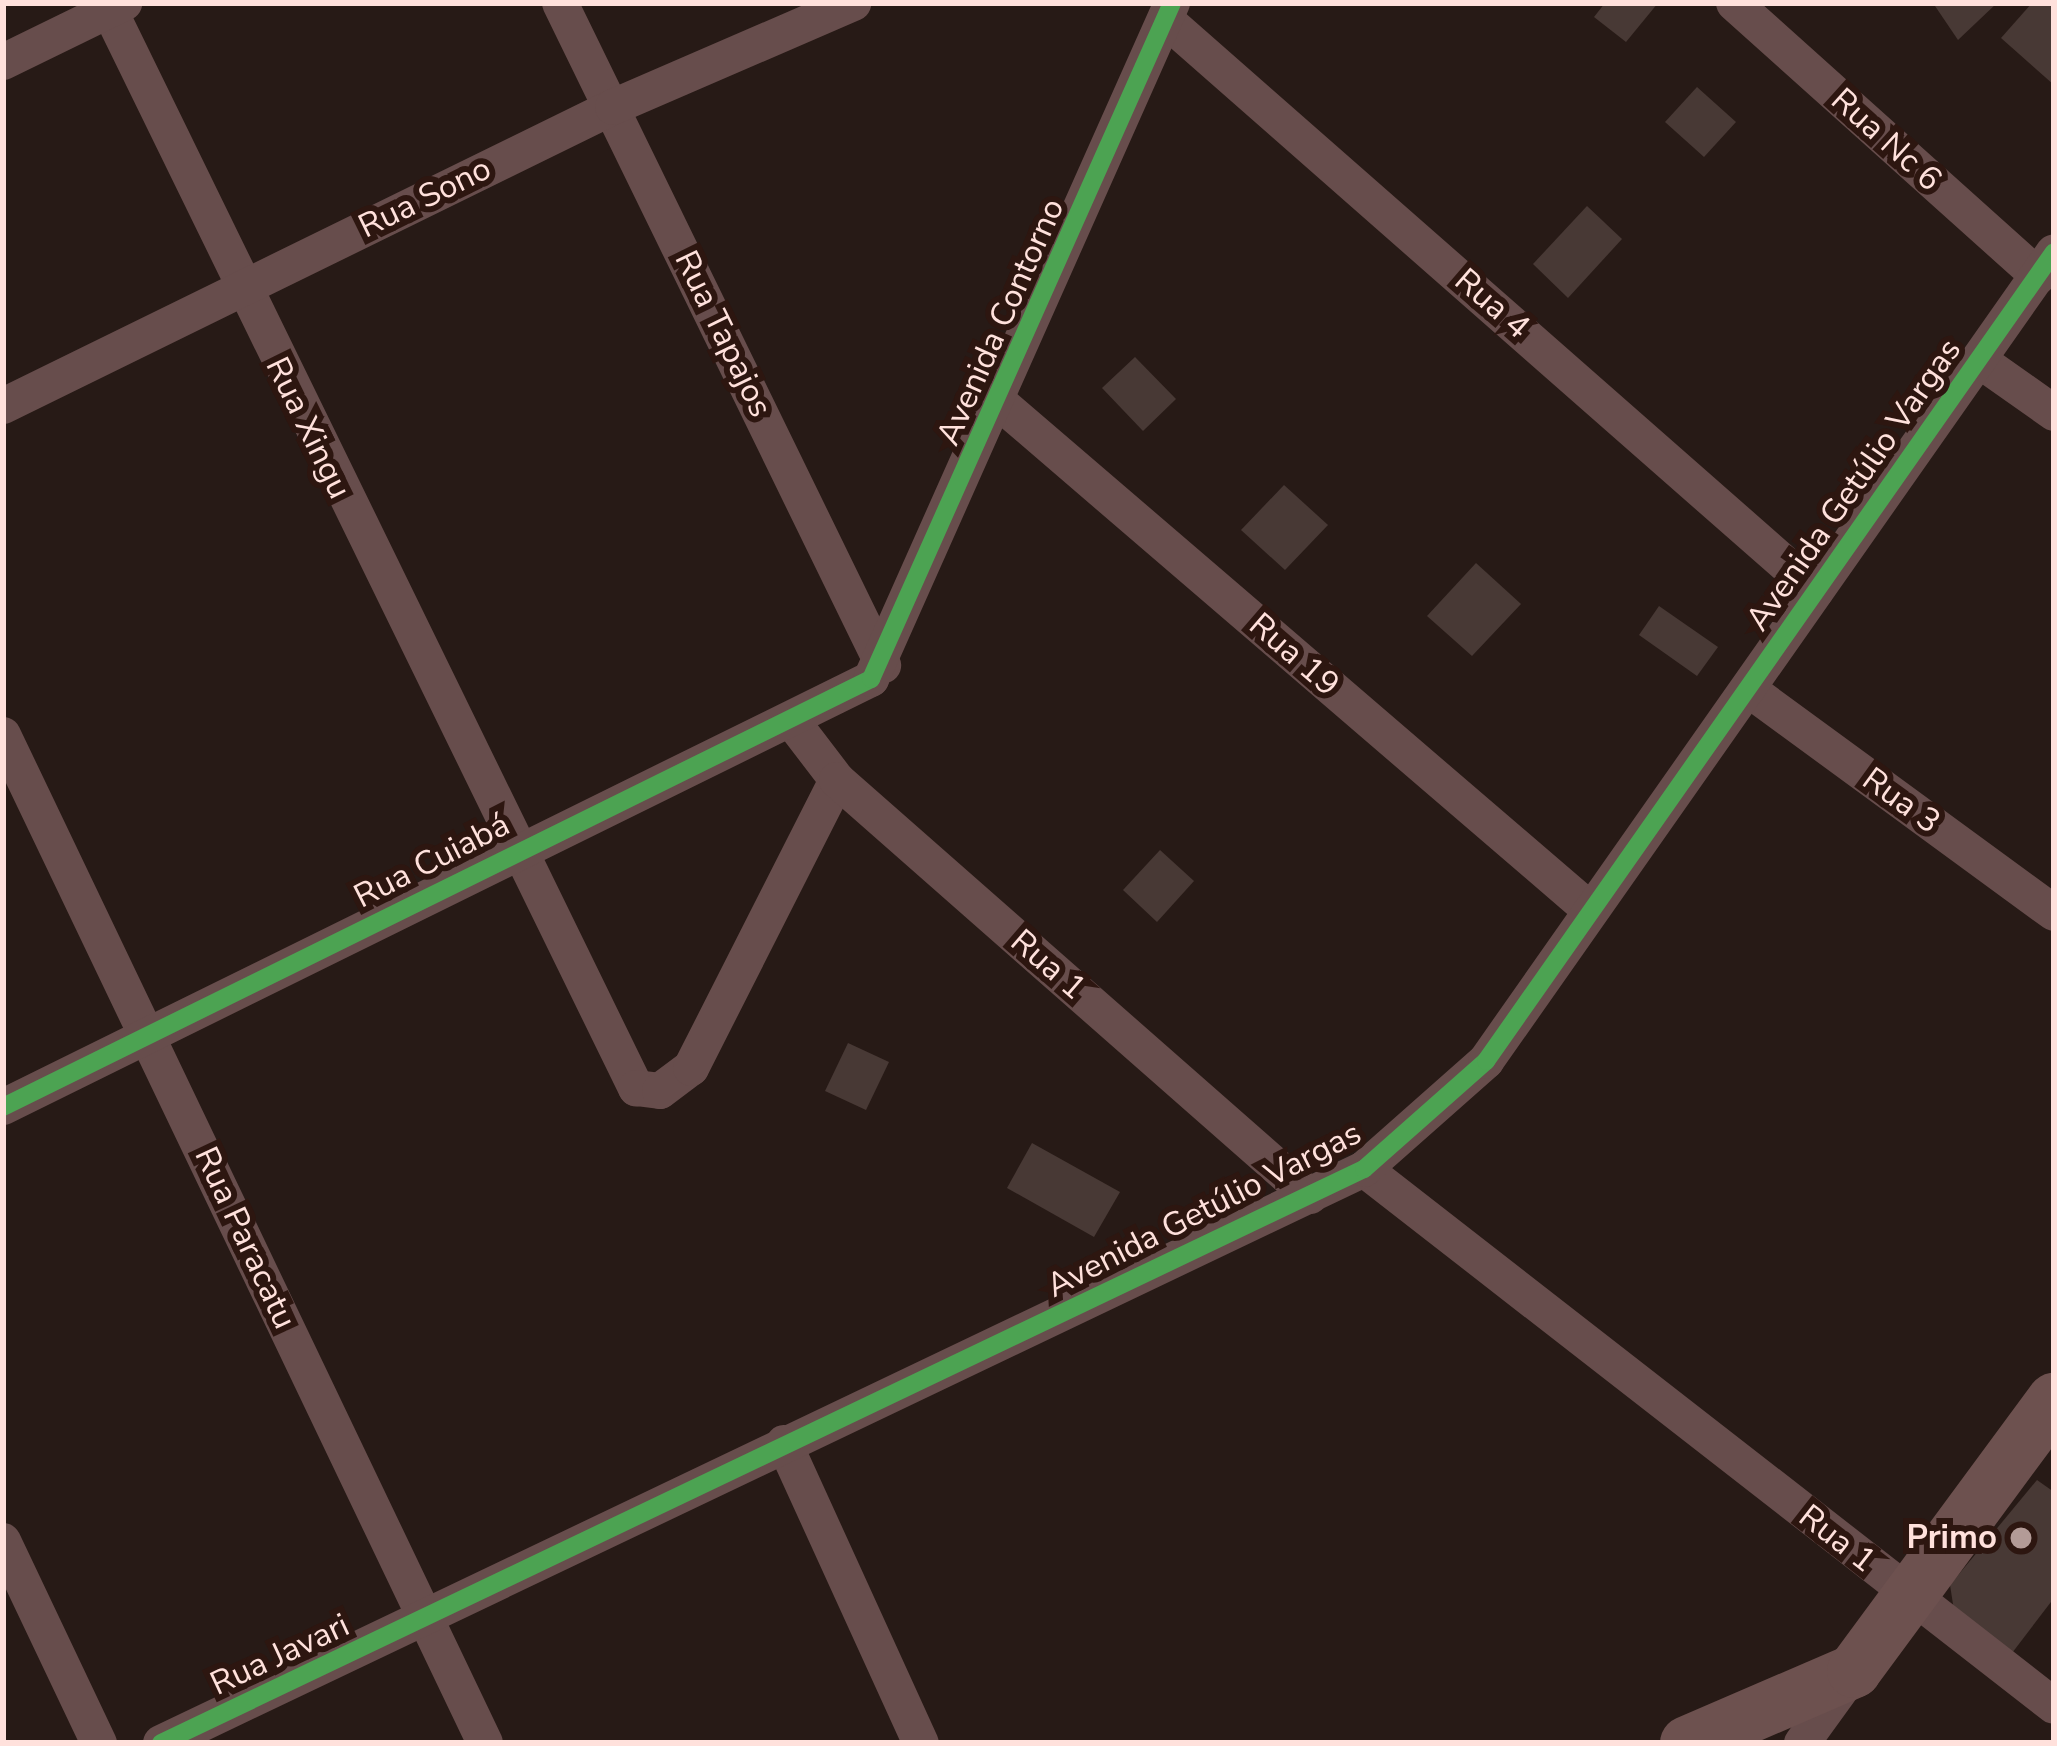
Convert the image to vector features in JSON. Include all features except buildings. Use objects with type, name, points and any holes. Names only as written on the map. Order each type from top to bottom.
[{"type":"street","name":"Rua Tapajos","points":[[560,3],[883,665]]},
{"type":"street","name":"Rua Sono","points":[[3,406],[613,107],[853,3]]},
{"type":"street","name":"Rua Nc 6","points":[[1734,3],[2046,264]]},
{"type":"street","points":[[3,62],[113,5]]},
{"type":"street","name":"Rua Xingu","points":[[113,5],[239,288],[628,1081],[660,1091],[691,1067],[837,780]]},
{"type":"street","name":"Avenida Contorno","points":[[883,665],[1169,11]]},
{"type":"street","name":"Rua 4","points":[[1169,11],[1816,590]]},
{"type":"street","name":"Avenida Getúlio Vargas","points":[[424,1621],[784,1443],[1364,1169],[1486,1061],[2046,264]]},
{"type":"street","points":[[1978,360],[2054,412]]},
{"type":"street","name":"Rua 19","points":[[999,401],[1589,909]]},
{"type":"street","name":"Rua Cuiabá","points":[[3,1107],[514,852],[795,724],[883,665]]},
{"type":"street","name":"Rua 3","points":[[1748,689],[2054,913]]},
{"type":"street","name":"Rua 1","points":[[795,724],[837,780],[1310,1196]]},
{"type":"street","name":"Rua Paracatu","points":[[3,734],[485,1743]]},
{"type":"street","name":"Rua 1","points":[[1364,1169],[1914,1599]]},
{"type":"street","points":[[1802,1743],[1914,1599],[2054,1400]]},
{"type":"street","points":[[784,1443],[921,1743]]},
{"type":"street","points":[[3,1541],[99,1743]]},
{"type":"street","points":[[1914,1599],[2054,1706]]},
{"type":"street","name":"Rua Javari","points":[[161,1743],[424,1621]]},
{"type":"street","points":[[1687,1743],[1854,1671]]},
{"type":"cycle path","points":[[3,1107],[871,679],[1172,3]]},
{"type":"cycle path","points":[[161,1743],[1364,1169],[1486,1061],[2054,252]]},
{"type":"place","name":"Primo","points":[[2021,1538]]}]
